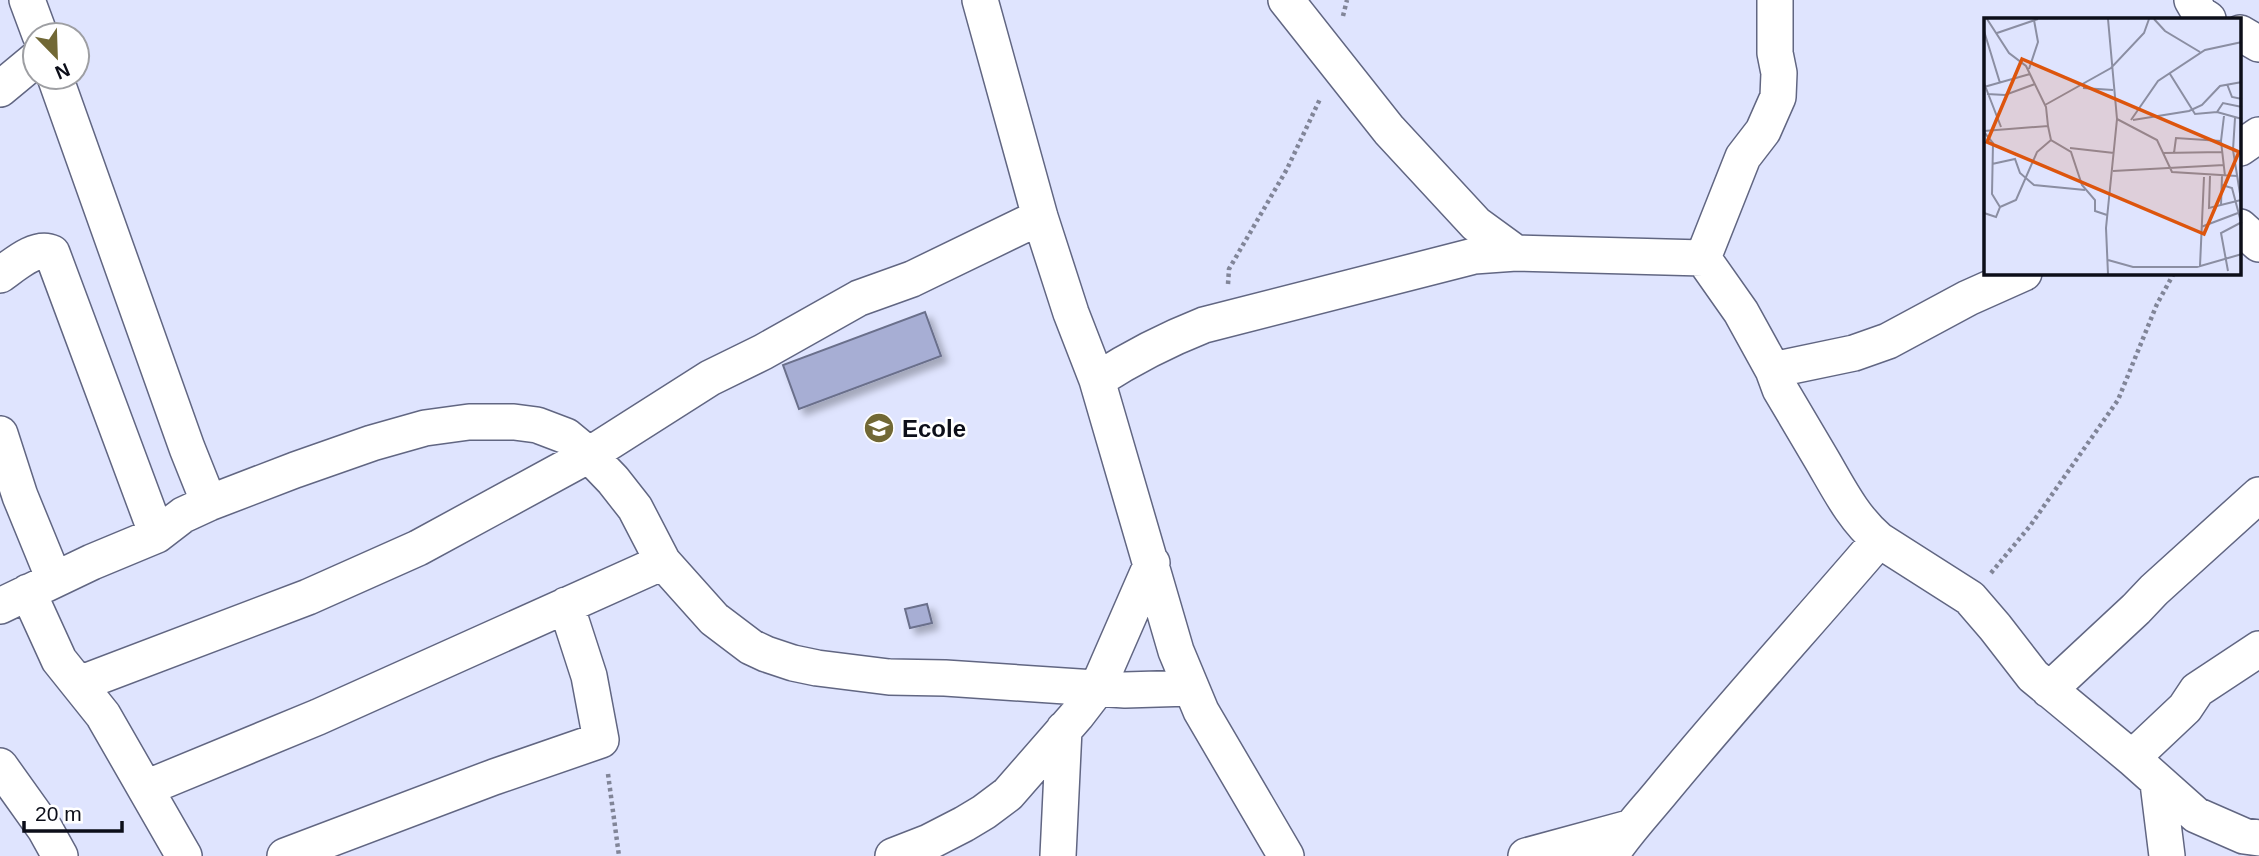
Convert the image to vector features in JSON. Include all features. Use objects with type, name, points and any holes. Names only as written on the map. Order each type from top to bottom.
[{"type":"street","points":[[27,0],[35,21]]},
{"type":"street","points":[[980,0],[1041,217],[1071,313],[1097,380],[1152,563],[1170,634],[1201,711],[1286,856]]},
{"type":"street","points":[[1286,0],[1389,130],[1476,223],[1516,253]]},
{"type":"street","points":[[1703,258],[1743,157],[1763,131],[1778,97],[1779,73],[1774,53],[1774,0]]},
{"type":"street","points":[[2192,0],[2200,14],[2207,18]]},
{"type":"street","points":[[2209,18],[2217,0]]},
{"type":"street","points":[[2242,34],[2259,44]]},
{"type":"street","points":[[0,89],[21,72]]},
{"type":"street","points":[[60,91],[209,503]]},
{"type":"street","points":[[2242,147],[2259,135]]},
{"type":"street","points":[[79,684],[308,597],[418,548],[589,455],[710,377],[763,352],[859,298],[912,279],[1041,217]]},
{"type":"street","points":[[2242,229],[2259,244]]},
{"type":"street","points":[[0,275],[34,254],[44,250],[52,253],[157,535]]},
{"type":"street","points":[[1097,380],[1129,359],[1204,325],[1474,256],[1516,253],[1703,258]]},
{"type":"street","points":[[1703,258],[1741,312],[1773,370],[1780,389],[1857,518],[1879,540],[1970,598],[2033,677],[2132,758],[2196,815],[2244,836],[2259,838]]},
{"type":"street","points":[[1773,370],[1854,353],[1888,341],[1968,298],[2020,275]]},
{"type":"street","points":[[27,592],[157,535],[183,515],[209,503],[372,443],[425,428],[469,422],[514,422],[537,425],[566,436],[589,455],[635,508],[663,562],[714,620],[751,647],[793,663],[889,677],[945,678],[1097,689],[1191,688]]},
{"type":"street","points":[[0,434],[27,592],[53,648],[103,715],[184,856]]},
{"type":"street","points":[[2049,690],[2259,495]]},
{"type":"street","points":[[1526,856],[1619,842],[1879,540]]},
{"type":"street","points":[[146,788],[318,717],[663,562]]},
{"type":"street","points":[[892,856],[929,842],[984,812],[1007,794],[1097,689],[1152,563]]},
{"type":"street","points":[[285,856],[494,777],[601,740],[589,676],[566,605]]},
{"type":"street","points":[[2132,758],[2185,708],[2197,690],[2259,649]]},
{"type":"street","points":[[1058,856],[1064,729]]},
{"type":"street","points":[[0,766],[45,829],[60,856]]},
{"type":"street","points":[[2158,783],[2167,856]]},
{"type":"path","points":[[1226,320],[1229,269],[1287,169],[1318,107],[1347,0]]},
{"type":"path","points":[[1970,598],[2031,526],[2118,400],[2157,304],[2173,275]]},
{"type":"path","points":[[601,740],[612,795],[619,856]]},
{"type":"building","points":[[925,312],[941,356],[799,409],[783,365]]},
{"type":"building","points":[[927,604],[932,623],[910,628],[905,609]]},
{"type":"place","name":"Ecole","points":[[879,428]]}]
